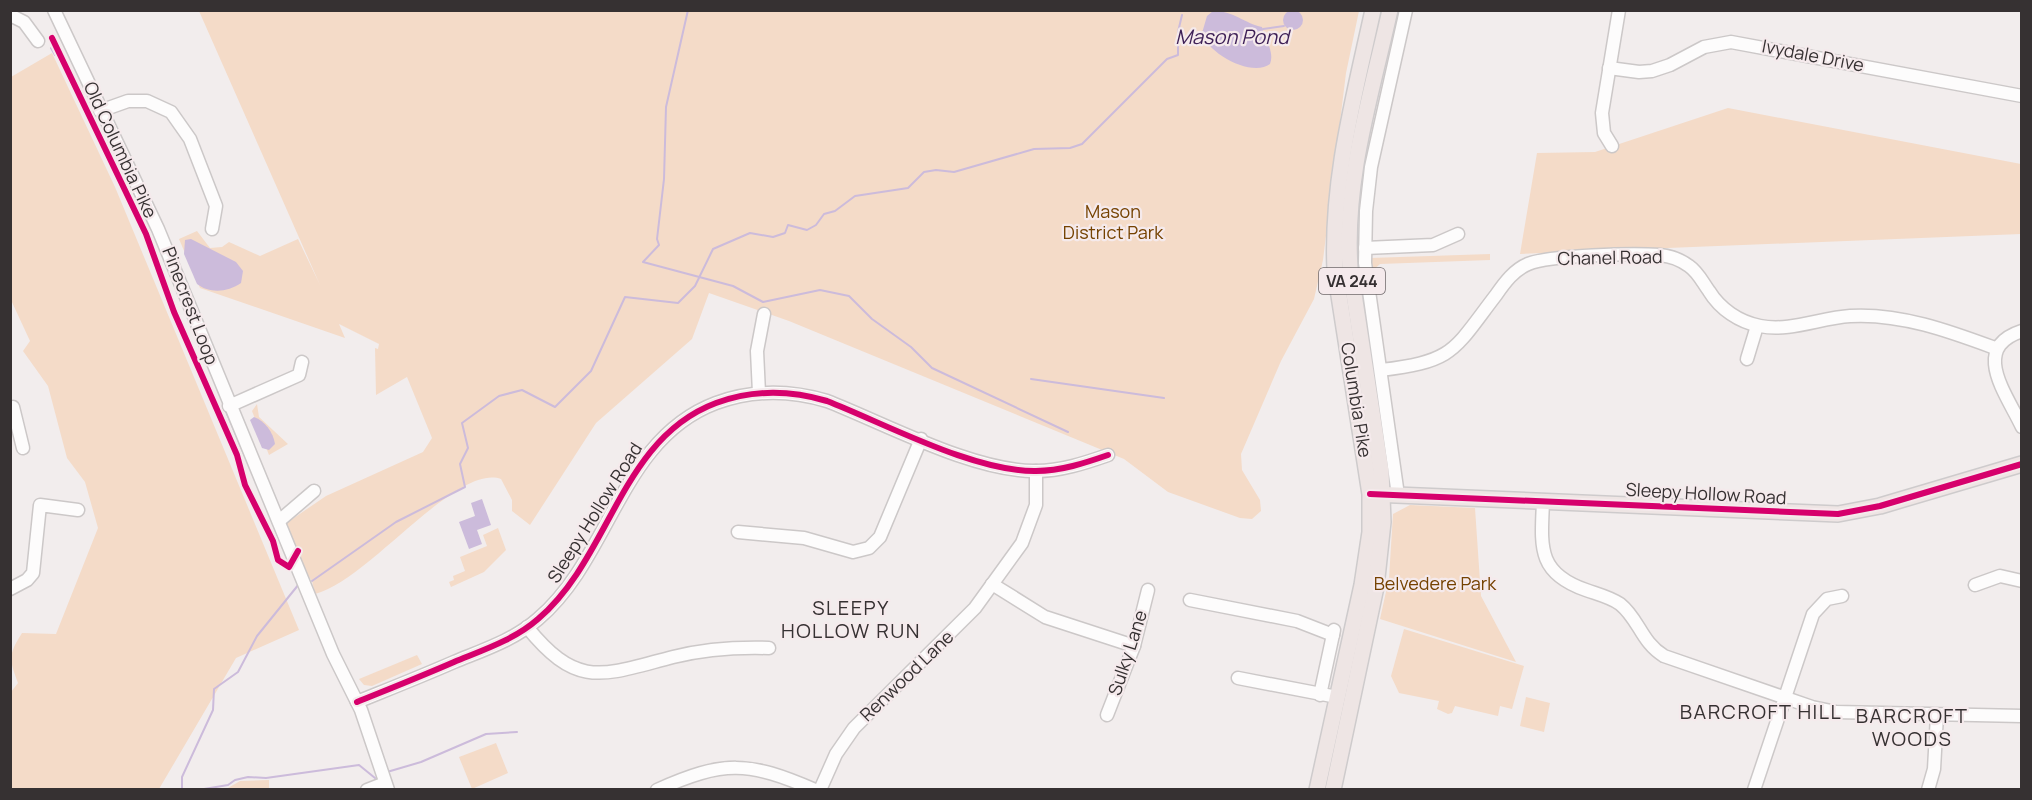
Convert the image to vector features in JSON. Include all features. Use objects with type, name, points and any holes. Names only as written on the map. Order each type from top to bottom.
[{"type":"main road","name":"Columbia Pike","points":[[1317,789],[1367,560],[1384,495],[1335,270],[1334,234],[1343,146],[1374,10]]},
{"type":"main road","name":"Columbia Pike","points":[[1333,789],[1381,562],[1384,495],[1350,268],[1348,234],[1349,207],[1358,148],[1390,10]]},
{"type":"main road","name":"Sleepy Hollow Road","points":[[1384,495],[1838,514],[1880,506],[2022,464]]},
{"type":"street","name":"Old Columbia Pike","points":[[54,10],[158,229],[229,406],[340,670],[357,702],[386,786]]},
{"type":"street","points":[[1384,495],[1381,370],[1365,248],[1366,211],[1371,167],[1406,10]]},
{"type":"street","points":[[1612,146],[1602,123],[1619,10]]},
{"type":"street","points":[[10,15],[24,22],[38,41]]},
{"type":"street","name":"Ivydale Drive","points":[[1609,68],[1640,72],[1652,70],[1670,65],[1704,47],[1731,42],[2022,96]]},
{"type":"street","points":[[100,111],[128,101],[147,101],[171,112],[190,139],[216,206],[212,229]]},
{"type":"street","points":[[1365,248],[1433,245],[1458,234]]},
{"type":"street","name":"Chanel Road","points":[[1381,370],[1428,363],[1450,352],[1519,268],[1557,258],[1636,255],[1669,257],[1694,270],[1721,307],[1743,321],[1757,326],[1783,328],[1848,316],[1884,317],[1948,332],[1995,348]]},
{"type":"street","points":[[759,393],[756,351],[764,314]]},
{"type":"street","points":[[1747,359],[1757,326]]},
{"type":"street","points":[[2022,331],[2005,337],[1995,348],[1995,367],[2022,427]]},
{"type":"street","points":[[229,406],[299,375],[302,362]]},
{"type":"street","name":"Sleepy Hollow Road","points":[[357,702],[498,644],[527,627],[568,588],[633,475],[654,446],[680,422],[708,406],[759,393],[788,392],[827,401],[994,467],[1036,471]]},
{"type":"street","points":[[10,408],[13,407],[23,448]]},
{"type":"street","points":[[738,532],[804,538],[853,552],[869,548],[880,537],[921,439]]},
{"type":"street","points":[[1036,471],[1072,467],[1108,455]]},
{"type":"street","name":"Renwood Lane","points":[[820,789],[836,754],[854,728],[961,624],[992,584],[1028,530],[1036,505],[1036,471]]},
{"type":"street","points":[[279,521],[314,491]]},
{"type":"street","points":[[1543,502],[1543,553],[1551,570],[1560,579],[1620,604],[1648,643],[1664,656],[1784,697],[1836,712],[2022,716]]},
{"type":"street","points":[[10,589],[27,580],[33,573],[40,505],[78,510]]},
{"type":"street","points":[[1975,585],[2000,576],[2022,582]]},
{"type":"street","points":[[992,584],[1045,616],[1134,646]]},
{"type":"street","name":"Sulky Lane","points":[[1107,715],[1134,646],[1148,590]]},
{"type":"street","points":[[1754,789],[1816,608],[1827,599],[1842,597]]},
{"type":"street","points":[[1190,600],[1297,621],[1333,632],[1320,695]]},
{"type":"street","points":[[527,627],[554,657],[566,665],[589,673],[615,672],[701,651],[769,648]]},
{"type":"street","points":[[1238,678],[1337,697]]},
{"type":"street","points":[[1928,789],[1934,769],[1937,715]]},
{"type":"street","points":[[657,789],[705,771],[734,767],[763,769],[815,789]]},
{"type":"street","points":[[368,789],[386,786]]},
{"type":"green space","name":"Mason District Park","points":[[199,11],[1359,11],[1346,73],[1323,260],[1314,299],[1281,361],[1241,454],[1242,470],[1260,500],[1261,511],[1252,519],[1240,518],[1168,492],[1124,459],[789,321],[709,293],[692,339],[596,423],[530,525],[512,511],[512,500],[501,479],[482,479],[460,488],[360,568],[336,585],[315,594],[312,581],[303,569],[285,524],[326,496],[423,452],[432,438],[407,377],[376,395],[375,348],[378,349],[379,344],[339,324],[345,338],[200,288],[179,239],[197,231],[210,248],[222,247],[229,242],[260,256],[298,239],[320,285]]},
{"type":"green space","points":[[52,53],[115,187],[299,630],[236,658],[159,789],[11,789],[11,692],[18,683],[13,668],[12,652],[22,633],[56,634],[98,528],[85,482],[67,458],[48,386],[23,351],[30,341],[11,300],[11,77]]},
{"type":"green space","points":[[1728,108],[2021,164],[2021,234],[1520,254],[1537,153],[1595,152]]},
{"type":"green space","points":[[1490,254],[1490,260],[1380,264],[1371,272],[1370,258]]},
{"type":"green space","points":[[257,404],[259,417],[288,444],[269,455],[252,411]]},
{"type":"green space","name":"Belvedere Park","points":[[1410,505],[1475,508],[1481,596],[1516,662],[1380,619],[1389,578],[1393,514]]},
{"type":"green space","points":[[498,528],[506,550],[484,572],[451,587],[449,582],[454,580],[453,576],[465,571],[460,557],[487,546],[483,535]]},
{"type":"green space","points":[[1404,629],[1524,666],[1512,709],[1500,706],[1498,716],[1455,706],[1452,713],[1448,714],[1437,709],[1439,701],[1399,693],[1391,676]]},
{"type":"green space","points":[[417,655],[422,664],[372,686],[364,685],[359,679]]},
{"type":"green space","points":[[1526,697],[1550,703],[1544,732],[1520,726]]},
{"type":"green space","points":[[496,743],[508,773],[472,789],[459,757]]},
{"type":"green space","points":[[269,780],[269,789],[216,789],[228,788],[240,781]]},
{"type":"water","points":[[1293,10],[1300,13],[1303,20],[1300,27],[1293,30],[1286,27],[1283,20],[1286,13]]},
{"type":"water","name":"Mason Pond","points":[[1213,11],[1220,11],[1262,27],[1270,49],[1270,64],[1262,68],[1242,66],[1212,48],[1202,33],[1207,16]]},
{"type":"water","points":[[191,239],[236,262],[243,271],[241,283],[219,291],[197,284],[184,254],[185,240]]},
{"type":"water","points":[[254,417],[265,424],[272,435],[275,444],[269,450],[262,448],[250,420]]},
{"type":"water","points":[[482,499],[491,525],[477,530],[482,544],[469,549],[459,522],[475,516],[471,503]]},
{"type":"waterway","points":[[688,10],[666,107],[664,179],[657,239],[659,245],[643,262],[733,286],[763,302],[820,290],[849,296],[872,319],[911,347],[932,368],[1068,432]]},
{"type":"waterway","points":[[312,581],[396,522],[465,487],[460,464],[468,448],[462,423],[499,396],[522,390],[555,407],[591,371],[625,297],[678,303],[695,286],[713,249],[750,233],[773,237],[785,233],[788,225],[807,230],[816,225],[824,214],[835,211],[855,196],[908,188],[924,172],[936,170],[954,172],[1034,149],[1070,148],[1082,144],[1167,59],[1178,55],[1178,32],[1182,15]]},
{"type":"waterway","points":[[1263,29],[1284,26]]},
{"type":"waterway","points":[[51,48],[55,55]]},
{"type":"waterway","points":[[1031,379],[1164,398]]},
{"type":"waterway","points":[[225,409],[245,456]]},
{"type":"waterway","points":[[182,790],[182,777],[213,710],[214,689],[238,672],[257,636],[299,584]]},
{"type":"waterway","points":[[387,772],[421,762],[486,734],[517,732]]},
{"type":"waterway","points":[[198,790],[228,785],[235,780],[248,777],[266,778],[359,765],[375,778]]},
{"type":"cycle path","name":"Pinecrest Loop","points":[[52,38],[146,234],[174,312],[237,455],[245,485],[273,541],[278,560],[289,567],[298,551]]},
{"type":"cycle path","points":[[357,702],[498,644],[519,633],[538,619],[563,593],[583,564],[618,501],[658,443],[684,420],[730,398],[758,393],[786,393],[813,397],[930,445],[985,464],[1012,469],[1055,470],[1108,455]]},
{"type":"cycle path","points":[[1370,494],[1838,514],[1880,506],[2022,464]]},
{"type":"district","name":"SLEEPY HOLLOW RUN","points":[[851,620]]},
{"type":"district","name":"BARCROFT HILL","points":[[1761,712]]},
{"type":"district","name":"BARCROFT WOODS","points":[[1912,728]]}]
